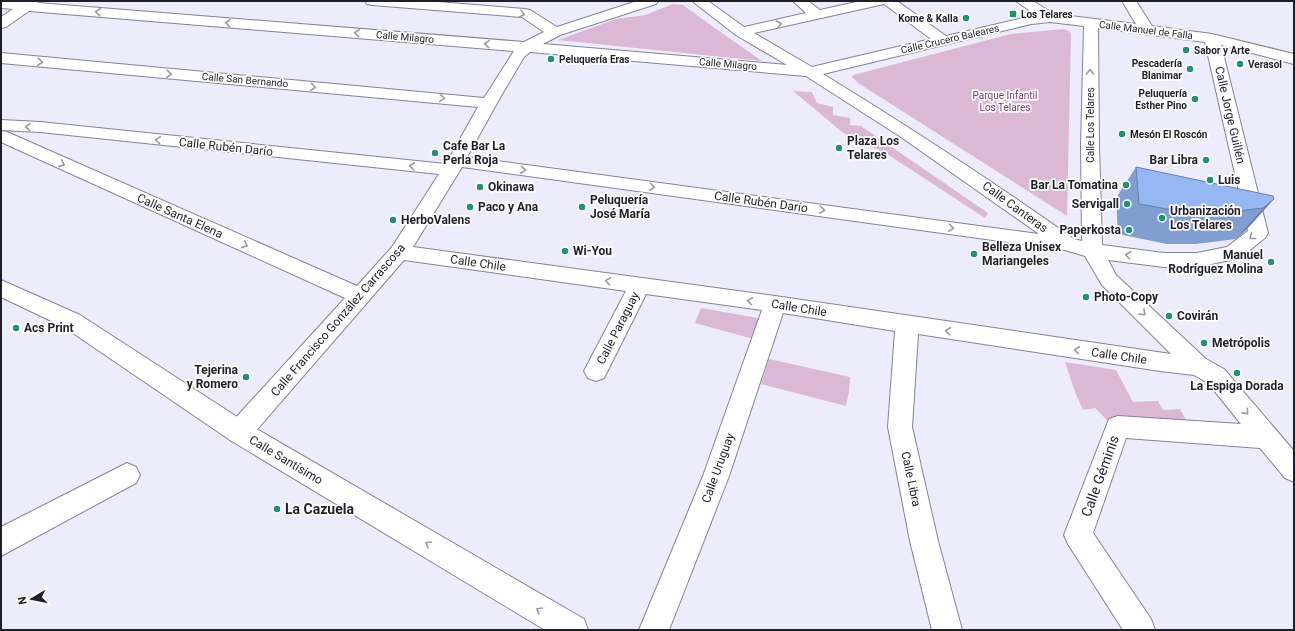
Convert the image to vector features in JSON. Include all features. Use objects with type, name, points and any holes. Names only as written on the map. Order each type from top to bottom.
[{"type":"street","points":[[372,1],[525,13],[555,32]]},
{"type":"street","points":[[614,13],[651,1]]},
{"type":"street","points":[[614,13],[634,12],[665,1]]},
{"type":"street","name":"Calle Canteras","points":[[699,1],[741,32],[810,72],[907,133],[1009,202],[1066,244],[1092,251]]},
{"type":"street","points":[[800,1],[817,15]]},
{"type":"street","points":[[741,32],[880,1]]},
{"type":"street","points":[[888,1],[942,40]]},
{"type":"street","points":[[1023,1],[1050,18]]},
{"type":"street","points":[[1129,1],[1147,30]]},
{"type":"street","name":"Calle Milagro","points":[[1,4],[31,4],[810,72]]},
{"type":"street","points":[[1,24],[31,4]]},
{"type":"street","name":"Calle Francisco González Carrascosa","points":[[239,432],[399,252],[454,166],[518,55],[526,47],[555,32],[614,13]]},
{"type":"street","name":"Calle Crucero Baleares","points":[[810,72],[845,65],[942,40],[1031,20],[1050,18],[1091,23]]},
{"type":"street","name":"Calle Manuel de Falla","points":[[1091,23],[1212,38],[1294,59]]},
{"type":"street","name":"Calle Los Telares","points":[[1091,23],[1090,145],[1092,251]]},
{"type":"street","name":"Calle Jorge Guillén","points":[[1092,251],[1164,260],[1197,260],[1233,253],[1258,233],[1212,38]]},
{"type":"street","name":"Calle San Bernando","points":[[1,58],[489,103]]},
{"type":"street","name":"Calle Rubén Darío","points":[[1,125],[40,127],[454,166],[1066,244]]},
{"type":"street","name":"Calle Santa Elena","points":[[1,136],[360,296]]},
{"type":"street","points":[[1003,236],[1016,234],[1023,230],[1024,224],[1022,212]]},
{"type":"street","points":[[1092,251],[1109,280],[1198,366],[1216,376],[1294,470]]},
{"type":"street","name":"Calle Chile","points":[[399,252],[775,304],[1152,361],[1198,366]]},
{"type":"street","name":"Calle Paraguay","points":[[596,371],[640,285]]},
{"type":"street","name":"Calle Santísimo","points":[[1,288],[72,321],[239,432],[573,630]]},
{"type":"street","name":"Calle Uruguay","points":[[654,630],[716,476],[775,304]]},
{"type":"street","name":"Calle Libra","points":[[907,325],[900,427],[924,542],[947,630]]},
{"type":"street","name":"Calle Géminis","points":[[1140,630],[1078,535],[1118,427],[1266,437]]},
{"type":"street","points":[[1,542],[127,475]]},
{"type":"green space","points":[[673,4],[683,5],[762,61],[558,40],[616,19],[645,15]]},
{"type":"green space","name":"Parque Infantil Los Telares","points":[[1064,29],[1069,31],[1071,34],[1067,216],[858,83],[852,77],[853,75],[1011,34]]},
{"type":"green space","points":[[793,91],[812,92],[817,103],[833,107],[833,115],[850,118],[850,125],[861,126],[988,213],[985,218],[884,152],[857,141],[842,132]]},
{"type":"green space","points":[[701,308],[764,319],[757,340],[695,323]]},
{"type":"green space","points":[[769,359],[850,377],[846,406],[761,384]]},
{"type":"green space","points":[[1065,362],[1116,370],[1133,402],[1158,401],[1163,410],[1180,409],[1190,427],[1109,422],[1095,408],[1083,410]]},
{"type":"building","points":[[1136,167],[1273,196],[1274,199],[1263,208],[1221,213],[1191,213],[1139,204]]},
{"type":"place","name":"Los Telares","points":[[1013,14]]},
{"type":"place","name":"Kome & Kalla","points":[[966,18]]},
{"type":"place","name":"Sabor y Arte","points":[[1186,50]]},
{"type":"place","name":"Peluquería Eras","points":[[551,59]]},
{"type":"place","name":"Verasol","points":[[1240,64]]},
{"type":"place","name":"Pescadería Blanimar","points":[[1190,69]]},
{"type":"place","name":"Peluquería Esther Pino","points":[[1195,99]]},
{"type":"place","name":"Mesón El Roscón","points":[[1122,134]]},
{"type":"place","name":"Plaza Los Telares","points":[[839,148]]},
{"type":"place","name":"Cafe Bar La Perla Roja","points":[[435,153]]},
{"type":"place","name":"Bar Libra","points":[[1206,160]]},
{"type":"place","name":"Luis","points":[[1210,180]]},
{"type":"place","name":"Bar La Tomatina","points":[[1126,185]]},
{"type":"place","name":"Okinawa","points":[[480,187]]},
{"type":"place","name":"Servigall","points":[[1127,204]]},
{"type":"place","name":"Paco y Ana","points":[[470,207]]},
{"type":"place","name":"Peluquería José María","points":[[582,207]]},
{"type":"place","name":"Urbanización Los Telares","points":[[1162,218]]},
{"type":"place","name":"HerboValens","points":[[393,220]]},
{"type":"place","name":"Paperkosta","points":[[1129,230]]},
{"type":"place","name":"Wi-You","points":[[565,251]]},
{"type":"place","name":"Belleza Unisex Mariangeles","points":[[974,254]]},
{"type":"place","name":"Manuel Rodríguez Molina","points":[[1271,262]]},
{"type":"place","name":"Photo-Copy","points":[[1086,297]]},
{"type":"place","name":"Covirán","points":[[1169,316]]},
{"type":"place","name":"Acs Print","points":[[16,328]]},
{"type":"place","name":"Metrópolis","points":[[1204,343]]},
{"type":"place","name":"La Espiga Dorada","points":[[1237,373]]},
{"type":"place","name":"Tejerina y Romero","points":[[246,377]]},
{"type":"place","name":"La Cazuela","points":[[277,509]]}]
